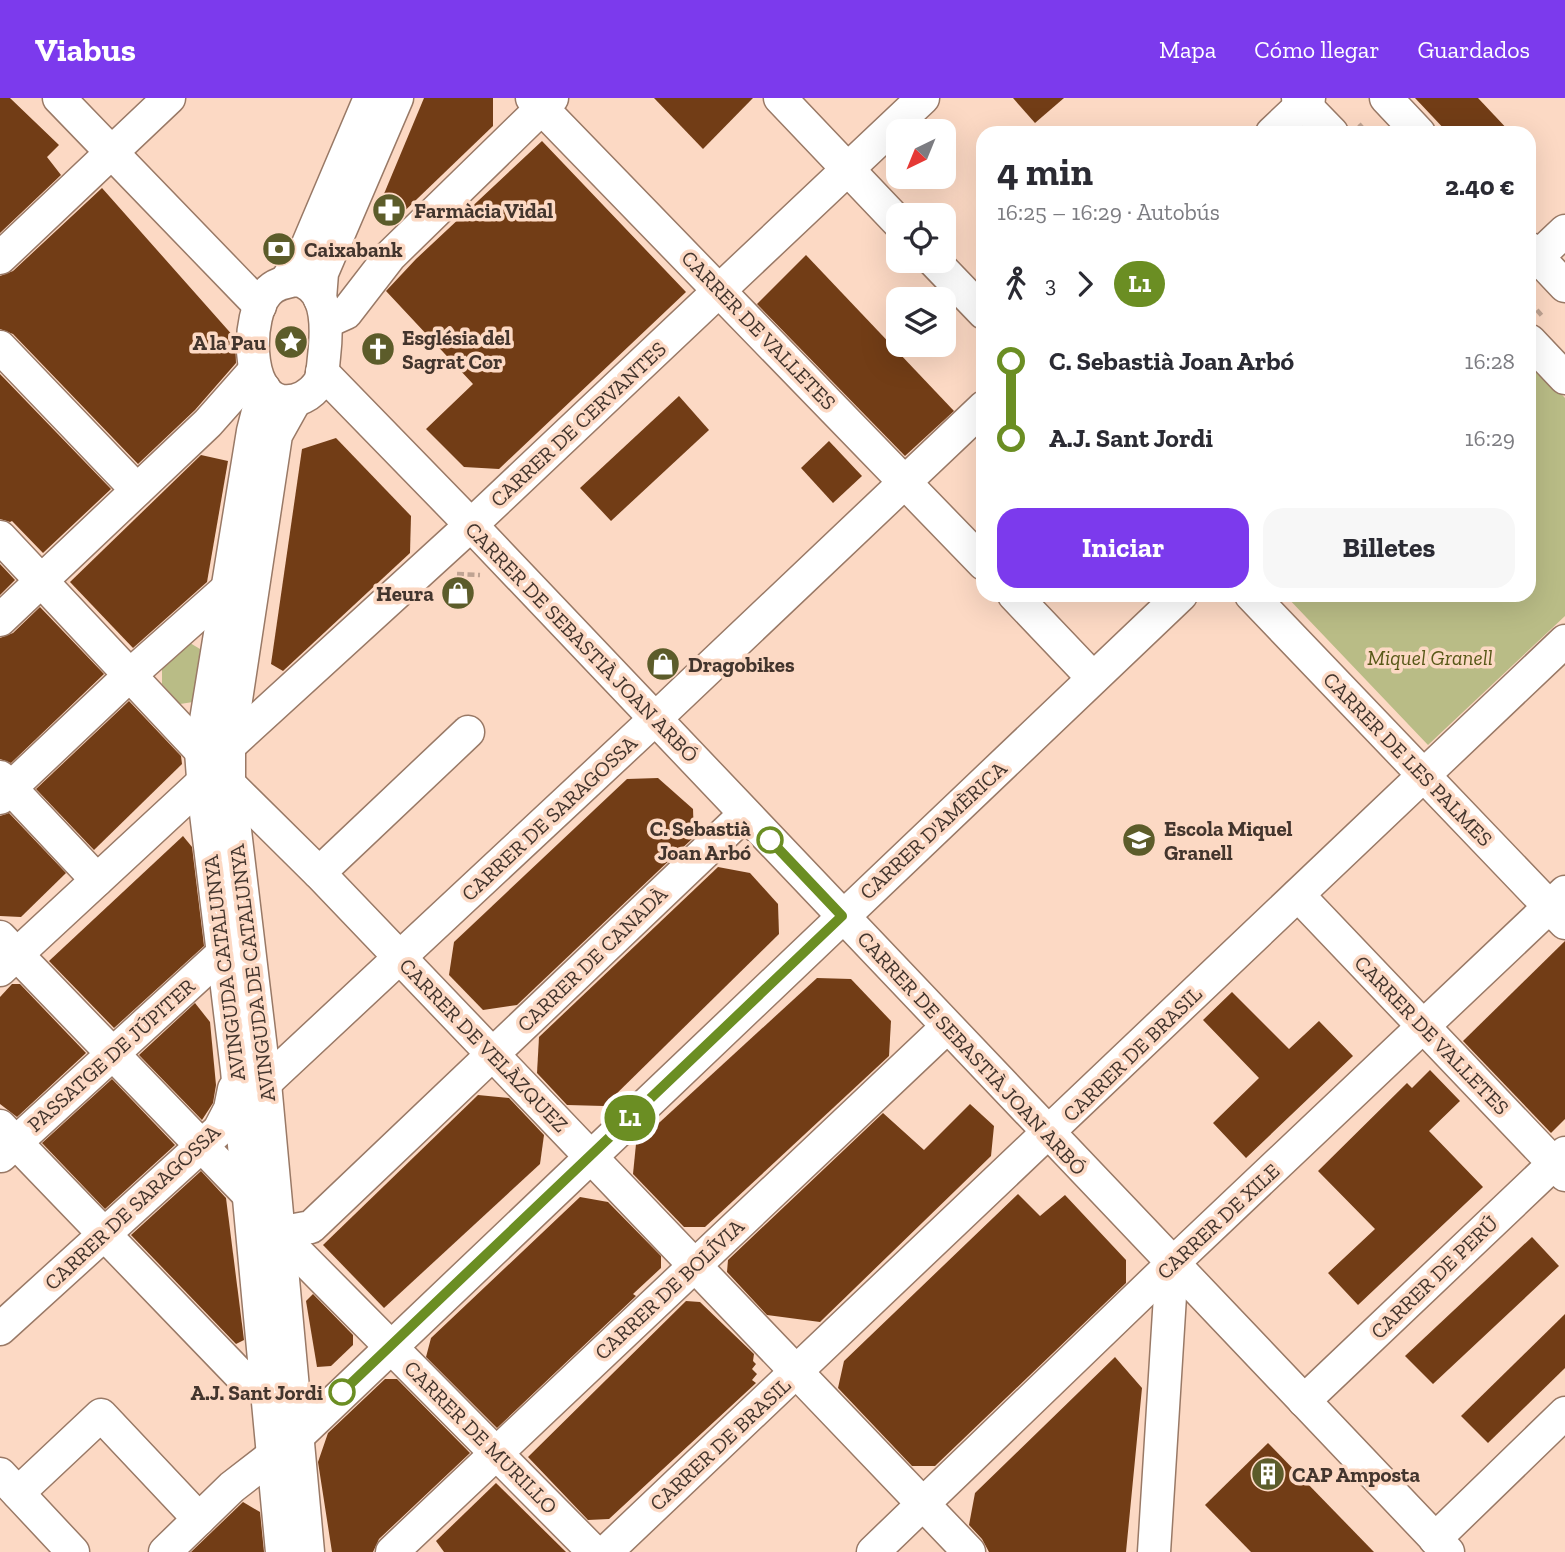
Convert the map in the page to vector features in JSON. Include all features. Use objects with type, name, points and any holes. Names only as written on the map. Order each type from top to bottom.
[{"type":"street","points":[[59,98],[260,306]]},
{"type":"street","points":[[0,258],[169,98]]},
{"type":"street","points":[[286,281],[304,251],[370,98]]},
{"type":"street","points":[[259,380],[269,396],[282,401],[307,397],[320,382],[322,273],[397,98]]},
{"type":"street","points":[[780,98],[886,209]]},
{"type":"street","name":"CARRER DE CERVANTES","points":[[215,748],[471,525],[923,98]]},
{"type":"street","points":[[1386,98],[1412,126]]},
{"type":"street","points":[[1279,126],[1304,100],[1326,126]]},
{"type":"street","points":[[323,311],[346,313],[390,256],[542,101]]},
{"type":"street","name":"CARRER DE VALLETES","points":[[542,101],[976,556]]},
{"type":"street","points":[[1536,254],[1565,231]]},
{"type":"street","points":[[1536,261],[1565,286]]},
{"type":"street","points":[[946,273],[976,305]]},
{"type":"street","points":[[215,748],[228,588],[259,380],[253,348],[256,320],[265,294],[286,281],[303,281],[313,288],[323,311]]},
{"type":"street","points":[[0,347],[137,490]]},
{"type":"street","points":[[1536,347],[1565,378]]},
{"type":"street","name":"CARRER DE SEBASTIÀ JOAN ARBÓ","points":[[322,372],[471,525],[1441,1545]]},
{"type":"street","points":[[0,620],[208,423],[259,380]]},
{"type":"street","name":"AVINGUDA DE CATALUNYA","points":[[295,401],[276,435],[215,748],[216,783],[265,1083],[278,1233],[286,1445],[308,1552]]},
{"type":"street","name":"CARRER DE SARAGOSSA","points":[[265,1083],[976,415]]},
{"type":"street","points":[[0,537],[130,675],[215,748]]},
{"type":"street","points":[[97,880],[3,788],[228,588]]},
{"type":"street","points":[[1021,602],[1093,678]]},
{"type":"street","name":"CARRER D'AMÈRICA","points":[[165,1552],[232,1487],[286,1445],[1174,602]]},
{"type":"street","name":"CARRER DE LES PALMES","points":[[1258,602],[1424,775],[1560,908]]},
{"type":"street","name":"CARRER DE BRASIL","points":[[606,1552],[1565,641]]},
{"type":"street","points":[[319,873],[468,732]]},
{"type":"street","points":[[216,783],[6,954],[113,1054],[248,1194]]},
{"type":"street","name":"CARRER DE VELÀZQUEZ","points":[[216,783],[319,873],[969,1552]]},
{"type":"street","name":"AVINGUDA CATALUNYA","points":[[216,783],[223,953],[268,1392],[286,1445],[282,1552]]},
{"type":"street","name":"CARRER DE CANADÀ","points":[[278,1233],[311,1227],[745,814]]},
{"type":"street","name":"CARRER DE VALLETES","points":[[1298,895],[1423,1027],[1561,1164]]},
{"type":"street","name":"CARRER DE XILE","points":[[873,1552],[1423,1027],[1560,908]]},
{"type":"street","name":"PASSATGE DE JÚPITER","points":[[5,1142],[113,1054],[223,953]]},
{"type":"street","name":"CARRER DE BOLÍVIA","points":[[392,1552],[947,1027]]},
{"type":"street","name":"CARRER DE SARAGOSSA","points":[[4,1319],[103,1235],[219,1130],[230,1109],[237,1070]]},
{"type":"street","points":[[5,1142],[103,1235],[240,1376],[268,1392]]},
{"type":"street","name":"CARRER DE PERÚ","points":[[1304,1401],[1561,1164]]},
{"type":"street","name":"CARRER DE MURILLO","points":[[278,1233],[594,1552]]},
{"type":"street","points":[[1154,1552],[1172,1264]]},
{"type":"street","points":[[1441,1545],[1565,1413]]},
{"type":"street","points":[[73,1552],[9,1483],[101,1415],[199,1519]]},
{"type":"green space","name":"Miquel Granell","points":[[1536,367],[1565,398],[1565,616],[1428,745],[1292,602],[1536,602]]},
{"type":"green space","points":[[190,643],[200,649],[193,702],[180,704],[162,684],[162,669]]},
{"type":"building","points":[[0,98],[10,98],[59,145],[47,157],[61,175],[0,233]]},
{"type":"building","points":[[424,98],[493,98],[493,126],[391,224],[376,213]]},
{"type":"building","points":[[654,98],[753,98],[703,149]]},
{"type":"building","points":[[1013,98],[1064,98],[1035,123]]},
{"type":"building","points":[[1415,98],[1478,98],[1504,126],[1441,126]]},
{"type":"building","points":[[542,141],[686,292],[499,469],[464,467],[426,429],[473,384],[386,291],[416,259]]},
{"type":"building","points":[[102,188],[235,338],[236,363],[195,410],[138,464],[13,334],[0,329],[0,276],[13,271]]},
{"type":"building","points":[[806,255],[886,339],[886,357],[903,357],[954,411],[905,456],[757,304]]},
{"type":"building","points":[[0,374],[111,489],[43,553],[12,521],[0,519]]},
{"type":"building","points":[[679,396],[709,430],[611,521],[580,488]]},
{"type":"building","points":[[336,438],[411,516],[410,553],[283,671],[271,664],[302,449]]},
{"type":"building","points":[[829,441],[862,476],[833,503],[801,468]]},
{"type":"building","points":[[201,455],[228,461],[207,582],[133,648],[70,582]]},
{"type":"building","points":[[0,564],[15,580],[0,595]]},
{"type":"building","points":[[40,607],[104,674],[11,763],[0,759],[0,638],[13,633]]},
{"type":"building","points":[[129,701],[181,756],[182,764],[94,850],[36,789]]},
{"type":"building","points":[[658,778],[693,809],[694,837],[517,1005],[483,1010],[449,975],[454,942],[627,779]]},
{"type":"building","points":[[9,813],[66,873],[21,917],[0,916],[0,816]]},
{"type":"building","points":[[183,836],[192,847],[204,946],[114,1028],[49,961]]},
{"type":"building","points":[[718,867],[750,873],[778,904],[779,934],[604,1106],[567,1105],[537,1073],[539,1037]]},
{"type":"building","points":[[1565,941],[1565,1119],[1551,1133],[1463,1041]]},
{"type":"building","points":[[817,978],[851,979],[891,1021],[889,1056],[705,1227],[684,1227],[633,1174],[636,1144]]},
{"type":"building","points":[[12,984],[20,984],[86,1053],[17,1117],[0,1104],[0,997]]},
{"type":"building","points":[[1232,992],[1289,1049],[1319,1021],[1353,1056],[1246,1158],[1213,1123],[1259,1078],[1203,1020]]},
{"type":"building","points":[[195,1003],[210,1022],[216,1085],[213,1103],[202,1120],[139,1055]]},
{"type":"building","points":[[1430,1070],[1460,1101],[1429,1131],[1483,1187],[1358,1305],[1328,1273],[1375,1229],[1318,1171],[1407,1083],[1412,1088]]},
{"type":"building","points":[[112,1079],[175,1145],[105,1209],[42,1143]]},
{"type":"building","points":[[478,1095],[509,1098],[544,1135],[540,1164],[384,1308],[323,1245]]},
{"type":"building","points":[[970,1104],[994,1126],[991,1156],[820,1322],[767,1315],[727,1272],[728,1260],[883,1113],[924,1150]]},
{"type":"building","points":[[201,1171],[226,1198],[244,1340],[236,1344],[131,1235]]},
{"type":"building","points":[[1018,1194],[1040,1216],[1065,1195],[1126,1260],[1126,1283],[935,1466],[912,1466],[838,1388],[844,1361]]},
{"type":"building","points":[[580,1197],[608,1202],[661,1256],[661,1268],[633,1294],[636,1296],[497,1428],[426,1357],[431,1338]]},
{"type":"building","points":[[1532,1237],[1559,1266],[1433,1384],[1405,1356]]},
{"type":"building","points":[[313,1294],[353,1335],[353,1345],[331,1366],[317,1367],[306,1301]]},
{"type":"building","points":[[686,1301],[700,1302],[754,1354],[753,1361],[756,1364],[752,1369],[757,1374],[752,1380],[756,1383],[609,1519],[588,1520],[528,1457]]},
{"type":"building","points":[[1565,1314],[1565,1368],[1488,1443],[1461,1416]]},
{"type":"building","points":[[1115,1357],[1142,1388],[1126,1552],[989,1552],[982,1539],[969,1525],[975,1493]]},
{"type":"building","points":[[385,1379],[397,1379],[470,1453],[379,1539],[373,1552],[332,1552],[318,1462],[328,1433]]},
{"type":"building","name":"CAP Amposta","points":[[1268,1443],[1374,1552],[1251,1552],[1205,1505]]},
{"type":"building","points":[[496,1483],[566,1552],[444,1552],[436,1541]]},
{"type":"building","points":[[243,1502],[260,1512],[264,1552],[191,1552]]},
{"type":"bus line","name":"L1","points":[[342,1392],[842,916],[770,840]]},
{"type":"place","name":"Farmàcia Vidal","points":[[389,210]]},
{"type":"place","name":"Caixabank","points":[[279,249]]},
{"type":"place","name":"A la Pau","points":[[291,342]]},
{"type":"place","name":"Església del Sagrat Cor","points":[[378,349]]},
{"type":"place","name":"Heura","points":[[458,593]]},
{"type":"place","name":"Dragobikes","points":[[663,664]]},
{"type":"place","name":"C. Sebastià Joan Arbó","points":[[770,840]]},
{"type":"place","name":"Escola Miquel Granell","points":[[1139,840]]},
{"type":"place","name":"A.J. Sant Jordi","points":[[342,1392]]},
{"type":"place","name":"CAP Amposta","points":[[1268,1474]]}]
